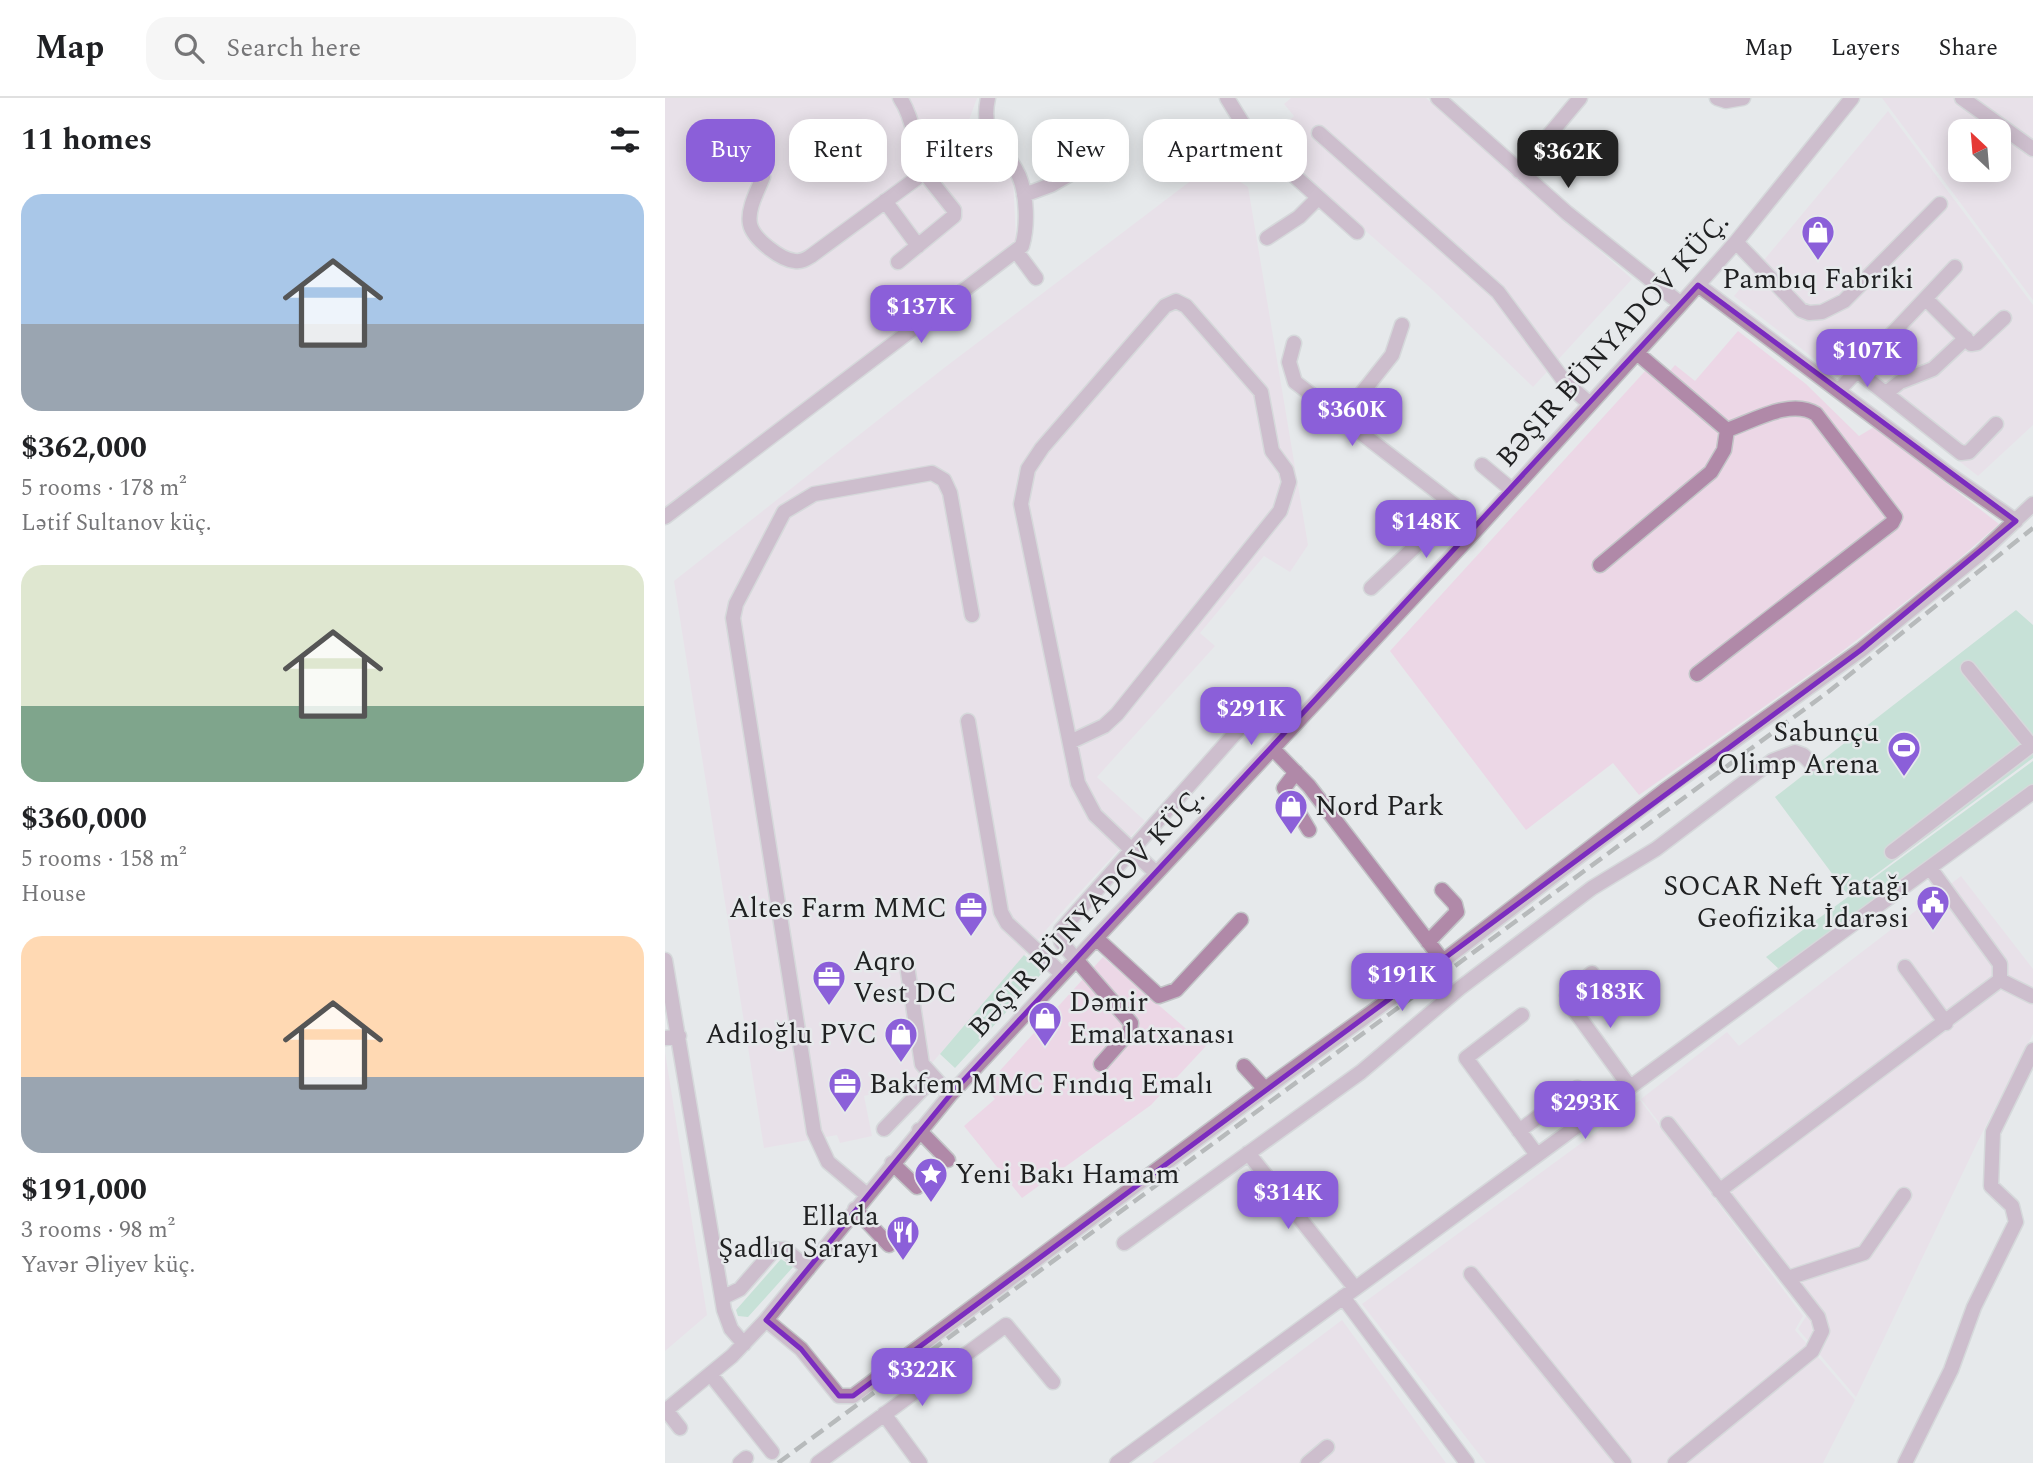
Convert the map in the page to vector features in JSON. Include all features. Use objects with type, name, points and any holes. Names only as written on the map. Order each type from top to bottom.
[{"type":"street","points":[[900,98],[911,119]]},
{"type":"street","points":[[665,517],[1016,251],[1024,237],[1024,195],[1018,174],[1000,151],[986,124],[988,98]]},
{"type":"street","points":[[1224,98],[1251,137],[1357,232]]},
{"type":"street","points":[[1438,98],[1519,171],[1681,304]]},
{"type":"street","points":[[1519,171],[1580,98]]},
{"type":"street","points":[[1717,98],[1726,101],[1743,98]]},
{"type":"street","name":"BƏŞIR BÜNYADOV KÜÇ.","points":[[666,1411],[711,1375],[766,1320],[950,1095],[1478,528],[1637,353],[1736,243],[1852,98]]},
{"type":"street","points":[[1962,98],[2033,149]]},
{"type":"street","points":[[1319,133],[1497,292],[1565,382],[1590,404]]},
{"type":"street","points":[[761,182],[752,204],[749,223],[754,234],[784,258],[795,261],[811,256],[910,182]]},
{"type":"street","points":[[898,262],[951,220],[954,210],[932,182]]},
{"type":"street","points":[[1024,195],[1058,182]]},
{"type":"street","points":[[1268,237],[1299,216],[1318,198]]},
{"type":"street","points":[[885,201],[918,246]]},
{"type":"street","points":[[1736,243],[1801,310],[1809,313],[1822,312],[1844,301],[1940,204]]},
{"type":"street","points":[[1016,251],[1036,278]]},
{"type":"street","points":[[1839,390],[1955,267]]},
{"type":"street","points":[[1698,285],[1949,475],[2016,521]]},
{"type":"street","points":[[1926,299],[1974,344],[2004,318]]},
{"type":"street","points":[[1070,742],[1104,726],[1117,714],[1280,511],[1288,492],[1286,470],[1272,451],[1261,391],[1186,306],[1176,301],[1165,306],[1042,448],[1028,469],[1022,486],[1021,504],[1070,742],[1084,798],[1095,815],[1156,873]]},
{"type":"street","points":[[1342,418],[1392,355],[1402,325]]},
{"type":"street","points":[[1886,393],[1900,382],[1933,369],[1966,338]]},
{"type":"street","points":[[1294,343],[1289,362],[1295,382],[1457,507],[1478,528]]},
{"type":"street","points":[[1637,353],[1727,430]]},
{"type":"street","points":[[1856,370],[1961,453],[1969,452],[1996,424]]},
{"type":"street","points":[[1697,674],[1892,523],[1895,517],[1816,414],[1808,409],[1792,408],[1727,430]]},
{"type":"street","points":[[1600,565],[1711,472],[1724,450],[1727,430]]},
{"type":"street","points":[[1482,465],[1513,490]]},
{"type":"street","points":[[867,1195],[828,1162],[814,1132],[733,618],[736,604],[784,512],[799,500],[814,494],[932,473],[944,480],[950,493],[972,615]]},
{"type":"street","points":[[766,1320],[801,1349],[839,1396],[853,1396],[1265,1089],[1443,961],[1664,791],[1861,650],[2033,504]]},
{"type":"street","points":[[1371,588],[1457,507]]},
{"type":"street","points":[[1892,852],[2032,744],[1968,668]]},
{"type":"street","points":[[1101,1064],[1130,1031],[1131,1023],[1061,942],[1061,930],[1130,848],[1257,709],[1265,710],[1290,730]]},
{"type":"street","points":[[968,721],[1002,912],[1007,923],[1062,974]]},
{"type":"street","points":[[1273,749],[1296,772],[1443,961]]},
{"type":"street","points":[[1124,1243],[1361,1072],[1460,988],[1592,888],[1656,849],[1772,761],[1795,752],[1804,755],[1812,764]]},
{"type":"street","points":[[1296,772],[1284,788],[1309,830]]},
{"type":"street","points":[[1117,1463],[2033,792]]},
{"type":"street","points":[[1930,868],[2000,964],[2000,981]]},
{"type":"street","points":[[1428,942],[1457,912],[1455,904],[1442,890]]},
{"type":"street","points":[[1096,938],[1159,996],[1165,996],[1176,990],[1241,920]]},
{"type":"street","points":[[665,960],[672,1037],[722,1298],[727,1321],[744,1344]]},
{"type":"street","points":[[1905,967],[1946,1023]]},
{"type":"street","points":[[908,972],[920,1056],[933,1077],[950,1095]]},
{"type":"street","points":[[1592,973],[1572,988],[1567,995],[1569,1003],[1630,1087]]},
{"type":"street","points":[[2000,981],[2032,996]]},
{"type":"street","points":[[1719,1191],[2000,981]]},
{"type":"street","points":[[1522,1015],[1466,1058],[1537,1155]]},
{"type":"street","points":[[1905,1463],[1951,1370],[1974,1307],[2017,1222],[2012,1206],[1991,1186],[1990,1139],[2033,1050]]},
{"type":"street","points":[[1244,1066],[1265,1089]]},
{"type":"street","points":[[884,1129],[933,1077]]},
{"type":"street","points":[[1519,1131],[1577,1088]]},
{"type":"street","points":[[1668,1124],[1818,1317],[1822,1331],[1821,1340],[1812,1351],[1675,1463]]},
{"type":"street","points":[[919,1130],[949,1160]]},
{"type":"street","points":[[1248,1153],[1467,1463]]},
{"type":"street","points":[[892,1163],[916,1187]]},
{"type":"street","points":[[1788,1278],[1864,1253],[1904,1195]]},
{"type":"street","points":[[855,1209],[889,1245]]},
{"type":"street","points":[[722,1298],[740,1289],[774,1250],[785,1249],[808,1269]]},
{"type":"street","points":[[1471,1274],[1624,1463]]},
{"type":"street","points":[[818,1463],[1006,1325],[1053,1382]]},
{"type":"street","points":[[711,1375],[772,1452]]},
{"type":"street","points":[[666,1411],[680,1428]]},
{"type":"street","points":[[884,1414],[920,1463]]},
{"type":"street","points":[[1308,1463],[1327,1447]]},
{"type":"highlighted area","points":[[1698,285],[2016,521],[1861,650],[853,1396],[839,1396],[801,1349],[766,1320],[950,1095]]},
{"type":"shaded area","points":[[665,98],[977,98],[969,119],[901,119],[901,182],[1013,182],[1016,241],[665,508]]},
{"type":"shaded area","points":[[1291,98],[1426,98],[1632,279],[1533,387],[1435,292],[1307,179],[1307,119],[1291,119],[1294,116],[1284,104]]},
{"type":"shaded area","points":[[1882,98],[2033,98],[2033,300]]},
{"type":"shaded area","points":[[1888,111],[2033,305],[2033,425],[1978,476],[1845,372],[1839,378],[1734,296]]},
{"type":"shaded area","points":[[1189,182],[1240,182],[1248,187],[1308,545],[1290,572],[1264,556],[1200,633],[1215,646],[1097,777],[1145,821],[1058,916],[914,1084],[864,1096],[872,1136],[840,1143],[837,1135],[764,1148],[674,581],[944,368]]},
{"type":"shaded area","points":[[1738,331],[1806,384],[1859,436],[1874,427],[1999,524],[1950,567],[1840,653],[1639,795],[1613,763],[1526,830],[1390,651],[1646,370],[1661,382],[1675,365],[1695,381]]},
{"type":"shaded area","name":"SOCAR Neft Yatağı Geofizika İdarəsi","points":[[1961,876],[2033,969],[2033,1034],[1977,1143],[1856,1397],[1798,1329],[1807,1315],[1641,1099],[1727,1032],[1739,1046]]},
{"type":"shaded area","points":[[1103,957],[1206,1046],[1151,1105],[1022,1198],[964,1126],[995,1099],[985,1087]]},
{"type":"shaded area","points":[[665,1052],[707,1315],[665,1351]]},
{"type":"shaded area","points":[[1640,1100],[1803,1316],[1795,1330],[1855,1400],[1823,1463],[1486,1463],[1362,1304]]},
{"type":"shaded area","points":[[1342,1320],[1446,1463],[1152,1463]]},
{"type":"green space","name":"Sabunçu Olimp Arena","points":[[2016,610],[2033,625],[2033,758],[1848,895],[1775,797]]},
{"type":"green space","points":[[2033,761],[2033,784],[1780,970],[1766,957]]},
{"type":"green space","points":[[1024,955],[1043,972],[955,1068],[940,1054]]},
{"type":"green space","points":[[781,1259],[793,1267],[748,1317],[738,1316],[736,1310]]},
{"type":"railway","points":[[778,1463],[1828,692],[2033,528]]},
{"type":"place","name":"Pambıq Fabriki","points":[[1818,262]]},
{"type":"place","name":"Sabunçu Olimp Arena","points":[[1904,778]]},
{"type":"place","name":"Nord Park","points":[[1291,836]]},
{"type":"place","name":"SOCAR Neft Yatağı Geofizika İdarəsi","points":[[1933,932]]},
{"type":"place","name":"Altes Farm MMC","points":[[971,938]]},
{"type":"place","name":"Aqro Vest DC","points":[[829,1007]]},
{"type":"place","name":"Dəmir Emalatxanası","points":[[1045,1048]]},
{"type":"place","name":"Adiloğlu PVC","points":[[901,1064]]},
{"type":"place","name":"Bakfem MMC Fındıq Emalı","points":[[845,1114]]},
{"type":"place","name":"Yeni Bakı Hamam","points":[[931,1204]]},
{"type":"place","name":"Ellada Şadlıq Sarayı","points":[[903,1262]]}]
